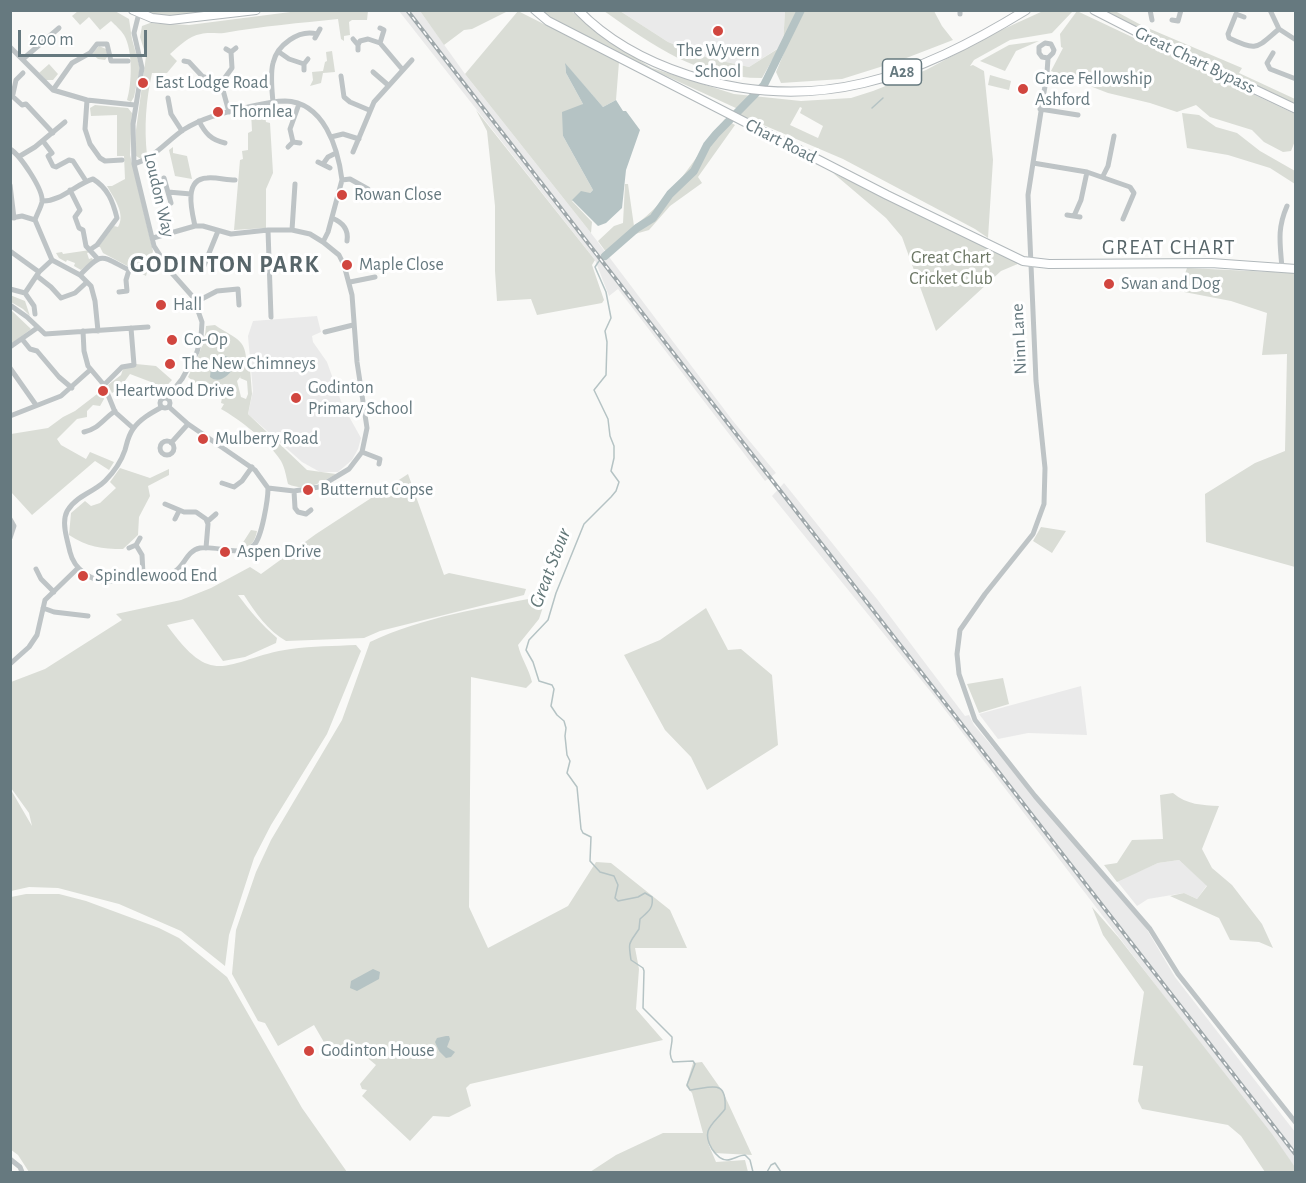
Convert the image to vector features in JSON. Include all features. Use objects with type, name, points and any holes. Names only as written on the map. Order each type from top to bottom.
[{"type":"main road","points":[[136,12],[157,19],[170,20],[256,10]]},
{"type":"main road","name":"A28","points":[[578,10],[612,38],[645,57],[706,81],[749,90],[803,93],[854,87],[878,80],[952,51],[1026,10]]},
{"type":"main road","name":"Great Chart Bypass","points":[[1094,10],[1296,109]]},
{"type":"street","name":"Chart Road","points":[[535,10],[548,21],[730,115],[1023,261],[1049,264],[1211,263],[1296,269]]},
{"type":"street","points":[[1150,10],[1152,20]]},
{"type":"street","points":[[1181,10],[1175,20],[1185,25]]},
{"type":"street","points":[[1270,10],[1279,29],[1296,40]]},
{"type":"street","name":"Loudon Way","points":[[136,12],[134,33],[142,68],[133,124],[134,164],[154,246],[160,258],[196,302],[202,322],[200,344],[194,360],[182,380],[167,398],[161,400],[162,407]]},
{"type":"street","points":[[1244,17],[1236,14],[1228,34],[1229,39],[1249,48],[1258,46],[1279,29]]},
{"type":"street","points":[[23,59],[59,28]]},
{"type":"street","points":[[380,43],[385,29]]},
{"type":"street","points":[[273,102],[273,63],[284,44],[299,35],[310,32],[317,34]]},
{"type":"street","points":[[352,39],[358,48],[360,41],[368,39],[380,43],[402,69]]},
{"type":"street","points":[[53,90],[72,63],[90,53],[97,44],[107,44],[111,61],[128,61]]},
{"type":"street","points":[[10,47],[53,90],[87,100],[135,105]]},
{"type":"street","points":[[221,83],[232,68],[231,50]]},
{"type":"street","points":[[279,52],[289,59],[305,64]]},
{"type":"street","points":[[1273,53],[1267,63],[1270,69],[1296,79]]},
{"type":"street","points":[[194,55],[187,61],[202,76],[221,83]]},
{"type":"street","name":"Ninn Lane","points":[[1048,58],[1028,195],[1045,468],[1044,504],[1033,534],[985,594],[960,630],[957,654],[959,674],[975,720],[1035,796],[1150,929],[1178,974],[1296,1124]]},
{"type":"street","points":[[353,152],[369,110],[411,59],[418,62]]},
{"type":"street","points":[[374,72],[388,85]]},
{"type":"street","points":[[23,73],[16,80],[12,94],[22,105],[26,104],[53,133]]},
{"type":"street","points":[[341,76],[344,97],[369,110]]},
{"type":"street","points":[[221,83],[229,112]]},
{"type":"street","points":[[168,98],[171,114],[182,131]]},
{"type":"street","points":[[87,100],[85,129],[90,144],[105,161],[117,158],[122,160]]},
{"type":"street","points":[[134,164],[146,160],[182,131],[199,121],[273,102],[286,101],[299,104],[319,117],[331,137],[342,180],[328,232],[322,242]]},
{"type":"street","points":[[294,144],[290,129],[299,104]]},
{"type":"street","points":[[1040,109],[1078,116]]},
{"type":"street","points":[[199,121],[207,135],[225,143]]},
{"type":"street","points":[[20,156],[43,141],[65,122]]},
{"type":"street","points":[[331,137],[342,134],[359,139]]},
{"type":"street","points":[[1103,176],[1115,140]]},
{"type":"street","points":[[43,141],[52,153],[48,156],[53,166],[56,167],[69,160],[73,161],[86,181]]},
{"type":"street","points":[[10,149],[20,156],[41,194],[42,201],[35,220],[52,260],[80,275],[94,293],[98,331]]},
{"type":"street","points":[[330,168],[321,163],[336,153]]},
{"type":"street","points":[[1032,163],[1087,172],[1128,186],[1133,190],[1133,195],[1126,216]]},
{"type":"street","points":[[1067,215],[1077,217],[1087,172]]},
{"type":"street","points":[[164,178],[171,203]]},
{"type":"street","points":[[42,201],[50,202],[93,179],[105,188],[117,218],[97,245],[91,249]]},
{"type":"street","points":[[195,226],[191,194],[194,186],[202,179],[235,180]]},
{"type":"street","points":[[342,180],[350,179],[368,189]]},
{"type":"street","points":[[292,230],[295,184]]},
{"type":"street","points":[[10,185],[12,218],[22,216],[35,220]]},
{"type":"street","points":[[70,190],[80,210],[75,217],[79,228],[83,230],[86,246],[97,258]]},
{"type":"street","points":[[168,192],[191,194]]},
{"type":"street","points":[[1282,268],[1280,222],[1287,206]]},
{"type":"street","points":[[332,218],[345,226],[347,241]]},
{"type":"street","points":[[153,238],[195,226],[231,234],[292,230],[310,234],[339,255],[350,282],[353,325],[368,428],[362,452],[349,469],[319,487],[294,491],[268,488]]},
{"type":"street","points":[[268,230],[272,316]]},
{"type":"street","points":[[203,268],[218,231]]},
{"type":"street","points":[[10,251],[38,274],[61,298],[75,292],[87,282]]},
{"type":"street","points":[[200,255],[207,258]]},
{"type":"street","points":[[80,275],[97,258],[102,257],[129,270],[126,280],[127,291],[119,292]]},
{"type":"street","points":[[25,293],[38,274],[52,260]]},
{"type":"street","points":[[350,282],[371,276]]},
{"type":"street","points":[[10,289],[25,293],[34,306],[35,314]]},
{"type":"street","points":[[196,302],[217,291],[238,289],[239,305]]},
{"type":"street","points":[[10,305],[45,334],[148,327]]},
{"type":"street","points":[[330,322],[333,330]]},
{"type":"street","points":[[325,332],[353,325]]},
{"type":"street","points":[[10,346],[37,328]]},
{"type":"street","points":[[104,386],[122,368],[134,365],[131,328]]},
{"type":"street","points":[[83,331],[84,356],[90,370],[104,386],[115,411],[133,428]]},
{"type":"street","points":[[22,339],[30,349],[37,351],[58,377],[72,388]]},
{"type":"street","points":[[10,368],[36,405]]},
{"type":"street","points":[[10,416],[57,399],[90,370]]},
{"type":"street","points":[[167,398],[171,402],[169,407]]},
{"type":"street","points":[[162,407],[169,407],[188,424],[252,467],[268,488],[260,531],[252,546],[241,550],[206,548],[192,552],[173,572],[167,574],[143,574],[106,582],[93,578],[75,565],[69,552],[64,514],[71,504],[100,486],[111,475],[122,458],[133,428],[162,407]]},
{"type":"street","points":[[90,439],[86,432],[99,427],[104,419],[115,411]]},
{"type":"street","points":[[171,443],[188,424]]},
{"type":"street","points":[[362,452],[381,460]]},
{"type":"street","points":[[234,487],[243,481],[252,467]]},
{"type":"street","points":[[222,483],[234,487]]},
{"type":"street","points":[[234,487],[236,494]]},
{"type":"street","points":[[294,491],[296,510],[308,514]]},
{"type":"street","points":[[165,504],[179,511],[196,513],[208,521]]},
{"type":"street","points":[[175,519],[179,511]]},
{"type":"street","points":[[206,548],[208,521],[216,514]]},
{"type":"street","points":[[10,519],[14,526],[10,538]]},
{"type":"street","points":[[129,548],[136,545],[140,538]]},
{"type":"street","points":[[136,545],[142,555],[143,574]]},
{"type":"street","points":[[10,664],[35,640],[40,628],[45,600],[78,568]]},
{"type":"street","points":[[31,576],[37,571],[54,592]]},
{"type":"street","points":[[43,608],[54,612],[88,616]]},
{"type":"street","points":[[78,622],[80,615]]},
{"type":"street","points":[[10,1159],[20,1167],[22,1173]]},
{"type":"shaded area","points":[[399,11],[420,11],[465,74],[591,233],[733,421],[776,473],[765,481],[618,289],[609,296],[595,260]]},
{"type":"shaded area","name":"The Wyvern School","points":[[620,11],[785,11],[783,45],[749,67],[708,58],[668,42]]},
{"type":"shaded area","points":[[565,63],[603,107],[616,100],[640,130],[626,170],[622,208],[606,223],[598,226],[572,200],[581,191],[590,193],[593,190],[563,136],[562,112],[583,104],[566,73]]},
{"type":"shaded area","name":"Godinton Primary School","points":[[317,316],[321,332],[312,336],[313,342],[327,362],[342,404],[361,438],[352,460],[338,472],[320,472],[302,462],[248,414],[253,391],[248,336],[253,321]]},
{"type":"shaded area","points":[[225,356],[231,358],[235,366],[233,369],[221,379],[210,377],[211,367]]},
{"type":"shaded area","points":[[784,483],[877,599],[965,716],[969,715],[974,725],[1146,928],[1175,977],[1295,1132],[1295,1167],[935,697],[772,496]]},
{"type":"shaded area","points":[[1081,686],[1087,735],[1028,733],[998,739],[979,714]]},
{"type":"shaded area","points":[[1179,860],[1207,885],[1197,899],[1184,893],[1148,899],[1137,906],[1117,881],[1158,863]]},
{"type":"shaded area","points":[[373,969],[380,972],[379,979],[357,991],[350,988],[351,981]]},
{"type":"shaded area","points":[[446,1036],[450,1039],[447,1047],[455,1052],[451,1057],[446,1058],[439,1051],[435,1042],[437,1038]]},
{"type":"green space","points":[[306,10],[368,11],[367,20],[349,22],[350,35],[344,36],[344,41],[341,39],[338,19],[224,33],[204,33],[188,39],[170,54],[177,61],[167,73],[152,73],[146,114],[147,155],[141,159],[136,156],[136,130],[146,56],[140,37],[142,26],[150,23],[189,25]]},
{"type":"green space","points":[[1068,10],[1072,12],[1052,33],[1010,40],[974,60],[970,66],[973,65],[984,71],[993,160],[988,238],[843,159],[740,115],[738,109],[614,52],[555,21],[542,11],[571,11],[615,45],[652,68],[734,94],[801,101],[851,98],[873,91],[926,70],[997,32],[1043,11]],"holes":[[[800,107],[802,108],[800,113],[823,126],[818,138],[790,125]]]},
{"type":"green space","points":[[78,11],[115,11],[129,19],[140,68],[131,102],[127,100],[131,76],[129,49],[124,35],[111,21],[100,30],[89,17],[80,25],[72,16]]},
{"type":"green space","points":[[140,11],[213,11],[211,15],[184,16]]},
{"type":"green space","points":[[420,11],[508,11],[472,29],[464,30],[444,45]]},
{"type":"green space","points":[[518,11],[619,62],[616,100],[603,107],[565,64],[566,73],[583,104],[563,136],[593,190],[572,201],[592,222],[591,233],[465,74]]},
{"type":"green space","points":[[604,11],[620,11],[668,42],[708,58],[749,67],[779,48],[762,78],[739,77],[677,58]]},
{"type":"green space","points":[[785,11],[934,11],[953,40],[896,62],[842,79],[781,83],[776,72],[786,48],[783,45]]},
{"type":"green space","points":[[1077,11],[1295,114],[1295,141],[1291,151],[1283,152],[1264,142],[1252,130],[1210,117],[1196,105],[1177,112],[1108,93],[1051,71],[1063,48],[1060,34]]},
{"type":"green space","points":[[1104,11],[1115,11],[1143,26],[1242,68],[1239,73],[1295,99],[1295,106]]},
{"type":"green space","points":[[1039,41],[1016,51],[1005,71],[980,61],[1009,45]]},
{"type":"green space","points":[[99,46],[106,49],[108,56],[105,60],[98,59],[92,54]]},
{"type":"green space","points":[[332,51],[335,72],[323,73],[321,83],[310,86],[313,80],[312,72],[323,71],[327,61],[326,52]]},
{"type":"green space","points":[[49,64],[58,74],[53,80],[46,80],[39,73]]},
{"type":"green space","points":[[990,75],[1011,81],[1009,90],[988,85]]},
{"type":"green space","points":[[95,105],[128,108],[132,113],[130,155],[153,251],[146,276],[103,253],[98,247],[114,226],[118,227],[121,217],[107,186],[112,186],[125,179],[124,156],[117,156],[117,115],[91,116],[90,108]]},
{"type":"green space","points":[[264,110],[266,122],[270,123],[273,173],[266,189],[266,228],[234,230],[240,160],[243,159],[242,151],[248,150],[248,133],[252,131],[251,112]]},
{"type":"green space","points":[[476,110],[595,260],[592,265],[604,300],[602,303],[537,315],[531,299],[497,301],[495,206],[487,131]]},
{"type":"green space","points":[[1182,113],[1199,115],[1216,127],[1237,133],[1260,151],[1295,171],[1295,184],[1270,168],[1228,155],[1187,148]]},
{"type":"green space","points":[[725,119],[735,125],[698,177],[702,183],[670,206],[649,230],[635,234],[609,256],[598,241],[614,226],[623,223],[625,184],[628,184],[634,226],[672,190]]},
{"type":"green space","points":[[173,147],[173,153],[187,156],[192,179],[175,176],[169,150]]},
{"type":"green space","name":"Great Chart Cricket Club","points":[[833,173],[908,207],[1020,263],[1001,271],[936,331],[902,237],[886,218]]},
{"type":"green space","points":[[90,250],[87,253],[89,259],[93,260],[81,270],[74,266],[75,263],[59,258],[56,253],[62,252],[63,254]]},
{"type":"green space","points":[[1187,268],[1295,273],[1295,567],[1206,542],[1205,494],[1255,463],[1285,451],[1287,354],[1262,355],[1267,313],[1231,301],[1179,291]]},
{"type":"green space","points":[[10,295],[25,301],[30,316],[11,302]]},
{"type":"green space","points":[[11,310],[31,329],[11,344]]},
{"type":"green space","points":[[215,325],[240,341],[245,351],[246,368],[249,356],[252,394],[248,414],[307,470],[336,474],[307,487],[288,484],[282,464],[270,447],[245,425],[221,409],[224,404],[221,403],[222,398],[205,388],[196,388],[198,385],[188,377],[202,346],[206,326]],"holes":[[[241,376],[240,378],[247,381],[246,399],[241,397],[237,381]]]},
{"type":"green space","points":[[136,364],[156,366],[172,380],[159,394],[151,382],[130,374],[119,389],[112,393],[108,385],[121,375],[123,369]]},
{"type":"green space","points":[[101,391],[104,399],[100,406],[93,405],[87,411],[87,417],[77,419],[57,439],[61,445],[86,459],[90,452],[114,462],[109,470],[95,461],[32,515],[11,492],[11,434],[48,428]]},
{"type":"green space","points":[[120,468],[150,478],[169,469],[169,475],[148,486],[150,496],[139,517],[138,535],[123,549],[95,546],[69,535],[71,513],[85,501],[91,506],[100,503],[116,488],[110,482]]},
{"type":"green space","points":[[408,474],[444,575],[449,573],[526,589],[524,595],[380,631],[364,638],[286,641],[268,627],[244,595],[238,595],[277,638],[276,643],[245,657],[223,661],[193,619],[167,625],[183,646],[198,659],[210,665],[223,666],[269,653],[307,647],[356,645],[361,651],[327,734],[271,825],[254,858],[229,935],[225,966],[181,931],[119,904],[58,888],[29,887],[11,891],[11,790],[32,826],[29,813],[11,788],[11,682],[45,669],[122,620],[116,614],[181,600],[211,588],[250,567],[261,574],[316,534]]},
{"type":"green space","points":[[1041,527],[1066,531],[1052,553],[1033,541]]},
{"type":"green space","points":[[251,530],[257,531],[254,540],[251,545],[242,549],[242,544]]},
{"type":"green space","points":[[539,597],[546,598],[539,619],[518,645],[532,682],[526,688],[471,677],[469,907],[488,948],[568,906],[596,862],[611,863],[670,910],[687,948],[635,948],[639,969],[636,1009],[663,1040],[470,1084],[466,1088],[471,1106],[449,1117],[433,1116],[410,1141],[362,1096],[367,1090],[362,1089],[360,1084],[376,1065],[358,1050],[325,1044],[314,1025],[278,1046],[265,1023],[258,1021],[232,974],[236,930],[256,872],[271,840],[342,720],[370,642],[432,620],[474,609]]},
{"type":"green space","points":[[706,608],[728,650],[741,649],[772,675],[778,745],[707,790],[691,757],[665,730],[624,655],[660,640]]},
{"type":"green space","points":[[1003,678],[1009,704],[979,713],[967,684]]},
{"type":"green space","points":[[1173,793],[1189,802],[1219,806],[1202,849],[1212,868],[1232,885],[1262,924],[1273,948],[1259,942],[1230,940],[1219,918],[1170,896],[1184,893],[1197,899],[1207,886],[1179,860],[1158,863],[1117,882],[1104,865],[1117,863],[1132,840],[1163,839],[1160,795]]},
{"type":"green space","points":[[26,894],[59,894],[86,901],[159,928],[179,938],[227,977],[302,1108],[347,1172],[29,1172],[18,1155],[10,1149],[11,897]]},
{"type":"green space","points":[[1092,907],[1119,938],[1272,1134],[1295,1167],[1295,1172],[1265,1172],[1241,1136],[1228,1125],[1142,1109],[1138,1101],[1143,1066],[1133,1065],[1144,992],[1103,935]]},
{"type":"green space","points":[[702,1062],[723,1092],[752,1155],[714,1153],[708,1143],[716,1162],[745,1160],[748,1172],[590,1172],[616,1155],[663,1133],[703,1133],[692,1093],[686,1086],[693,1063]]},
{"type":"waterway","name":"Great Stour","points":[[605,256],[637,228],[653,218],[670,194],[694,171],[707,145],[716,134],[764,85],[801,10]]},
{"type":"waterway","points":[[872,108],[883,98]]},
{"type":"waterway","name":"Great Stour","points":[[605,256],[595,267],[606,292],[611,318],[605,331],[606,375],[594,390],[608,419],[614,446],[611,471],[619,482],[616,491],[584,524],[556,593],[548,620],[529,640],[526,650],[533,662],[539,681],[552,685],[554,689],[551,706],[564,721],[567,755],[570,761],[567,773],[577,787],[581,829],[583,833],[591,837],[590,861],[600,872],[614,876],[618,885],[615,898],[618,901],[638,897],[645,893],[652,897],[651,907],[640,919],[639,929],[631,940],[630,946],[631,960],[644,971],[643,1008],[672,1037],[670,1053],[673,1062],[693,1061],[695,1064],[687,1085],[690,1090],[716,1087],[723,1093],[725,1109],[710,1127],[707,1136],[712,1149],[725,1160],[745,1155],[750,1160],[753,1172]]},
{"type":"waterway","name":"Great Stour","points":[[767,1172],[775,1163],[781,1172]]},
{"type":"railway","points":[[407,10],[1296,1155]]},
{"type":"place","name":"The Wyvern School","points":[[718,31]]},
{"type":"place","name":"East Lodge Road","points":[[143,83]]},
{"type":"place","name":"Grace Fellowship Ashford","points":[[1023,89]]},
{"type":"place","name":"Thornlea","points":[[218,112]]},
{"type":"place","name":"Rowan Close","points":[[342,195]]},
{"type":"place","name":"Maple Close","points":[[347,265]]},
{"type":"place","name":"Swan and Dog","points":[[1109,284]]},
{"type":"place","name":"Hall","points":[[161,305]]},
{"type":"place","name":"Co-Op","points":[[172,340]]},
{"type":"place","name":"The New Chimneys","points":[[170,364]]},
{"type":"place","name":"Heartwood Drive","points":[[103,391]]},
{"type":"place","name":"Godinton Primary School","points":[[296,398]]},
{"type":"place","name":"Mulberry Road","points":[[203,439]]},
{"type":"place","name":"Butternut Copse","points":[[308,490]]},
{"type":"place","name":"Aspen Drive","points":[[225,552]]},
{"type":"place","name":"Spindlewood End","points":[[83,576]]},
{"type":"place","name":"Godinton House","points":[[309,1051]]},
{"type":"district","name":"GREAT CHART","points":[[1169,248]]},
{"type":"district","name":"GODINTON PARK","points":[[225,265]]}]
